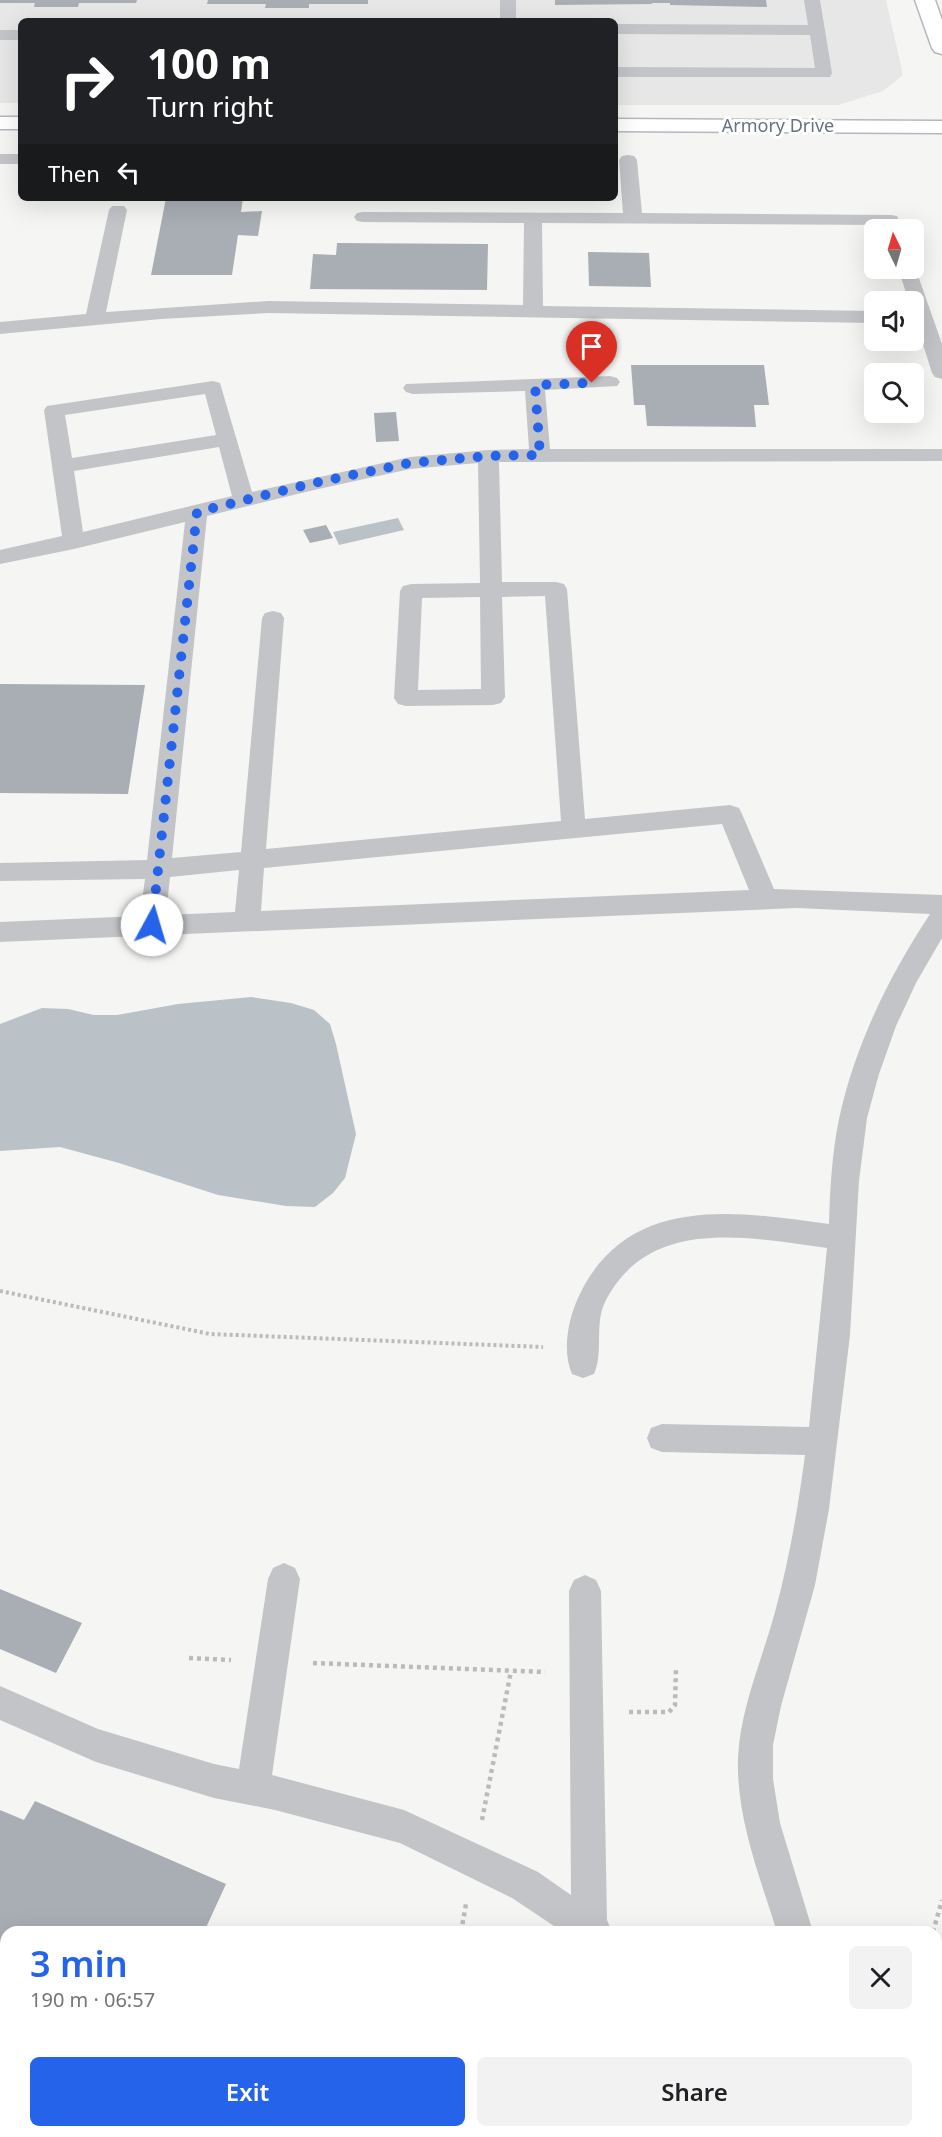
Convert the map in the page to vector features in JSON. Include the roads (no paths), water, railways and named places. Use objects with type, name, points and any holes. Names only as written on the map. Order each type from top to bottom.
[{"type":"street","points":[[924,0],[942,48]]},
{"type":"street","points":[[0,123],[18,123]]},
{"type":"street","name":"Armory Drive","points":[[618,126],[942,127]]},
{"type":"lane","points":[[508,0],[508,18]]},
{"type":"lane","points":[[618,72],[824,73],[812,0]]},
{"type":"lane","points":[[618,29],[817,30]]},
{"type":"lane","points":[[0,35],[18,35]]},
{"type":"lane","points":[[0,159],[18,159]]},
{"type":"lane","points":[[628,160],[633,219]]},
{"type":"lane","points":[[95,319],[118,210]]},
{"type":"lane","points":[[363,217],[864,220]]},
{"type":"lane","points":[[533,218],[533,312]]},
{"type":"lane","points":[[0,328],[268,307],[864,317]]},
{"type":"lane","points":[[924,330],[942,373]]},
{"type":"lane","points":[[413,388],[610,382]]},
{"type":"lane","points":[[535,385],[540,455]]},
{"type":"lane","points":[[74,542],[54,410],[213,387],[244,500]]},
{"type":"lane","points":[[63,466],[227,438]]},
{"type":"lane","points":[[0,557],[74,542],[244,500],[410,463],[488,456],[540,455],[942,455]]},
{"type":"lane","points":[[488,456],[492,590],[493,697],[406,698],[411,591],[492,590],[556,590],[573,830]]},
{"type":"lane","points":[[152,925],[197,512]]},
{"type":"lane","points":[[247,921],[273,618]]},
{"type":"lane","points":[[0,872],[158,869],[730,814],[766,900]]},
{"type":"lane","points":[[0,932],[797,898],[942,905]]},
{"type":"lane","points":[[793,1926],[777,1877],[759,1801],[755,1761],[758,1724],[795,1602],[807,1544],[830,1389],[849,1144],[857,1101],[869,1060],[902,983],[942,917]]},
{"type":"lane","points":[[583,1356],[582,1333],[592,1300],[618,1262],[639,1244],[668,1232],[705,1227],[746,1226],[842,1238]]},
{"type":"lane","points":[[662,1438],[822,1441]]},
{"type":"lane","points":[[253,1788],[284,1580]]},
{"type":"lane","points":[[585,1591],[592,1926]]},
{"type":"lane","points":[[0,1703],[96,1745],[214,1780],[404,1827],[525,1885],[586,1926]]}]
